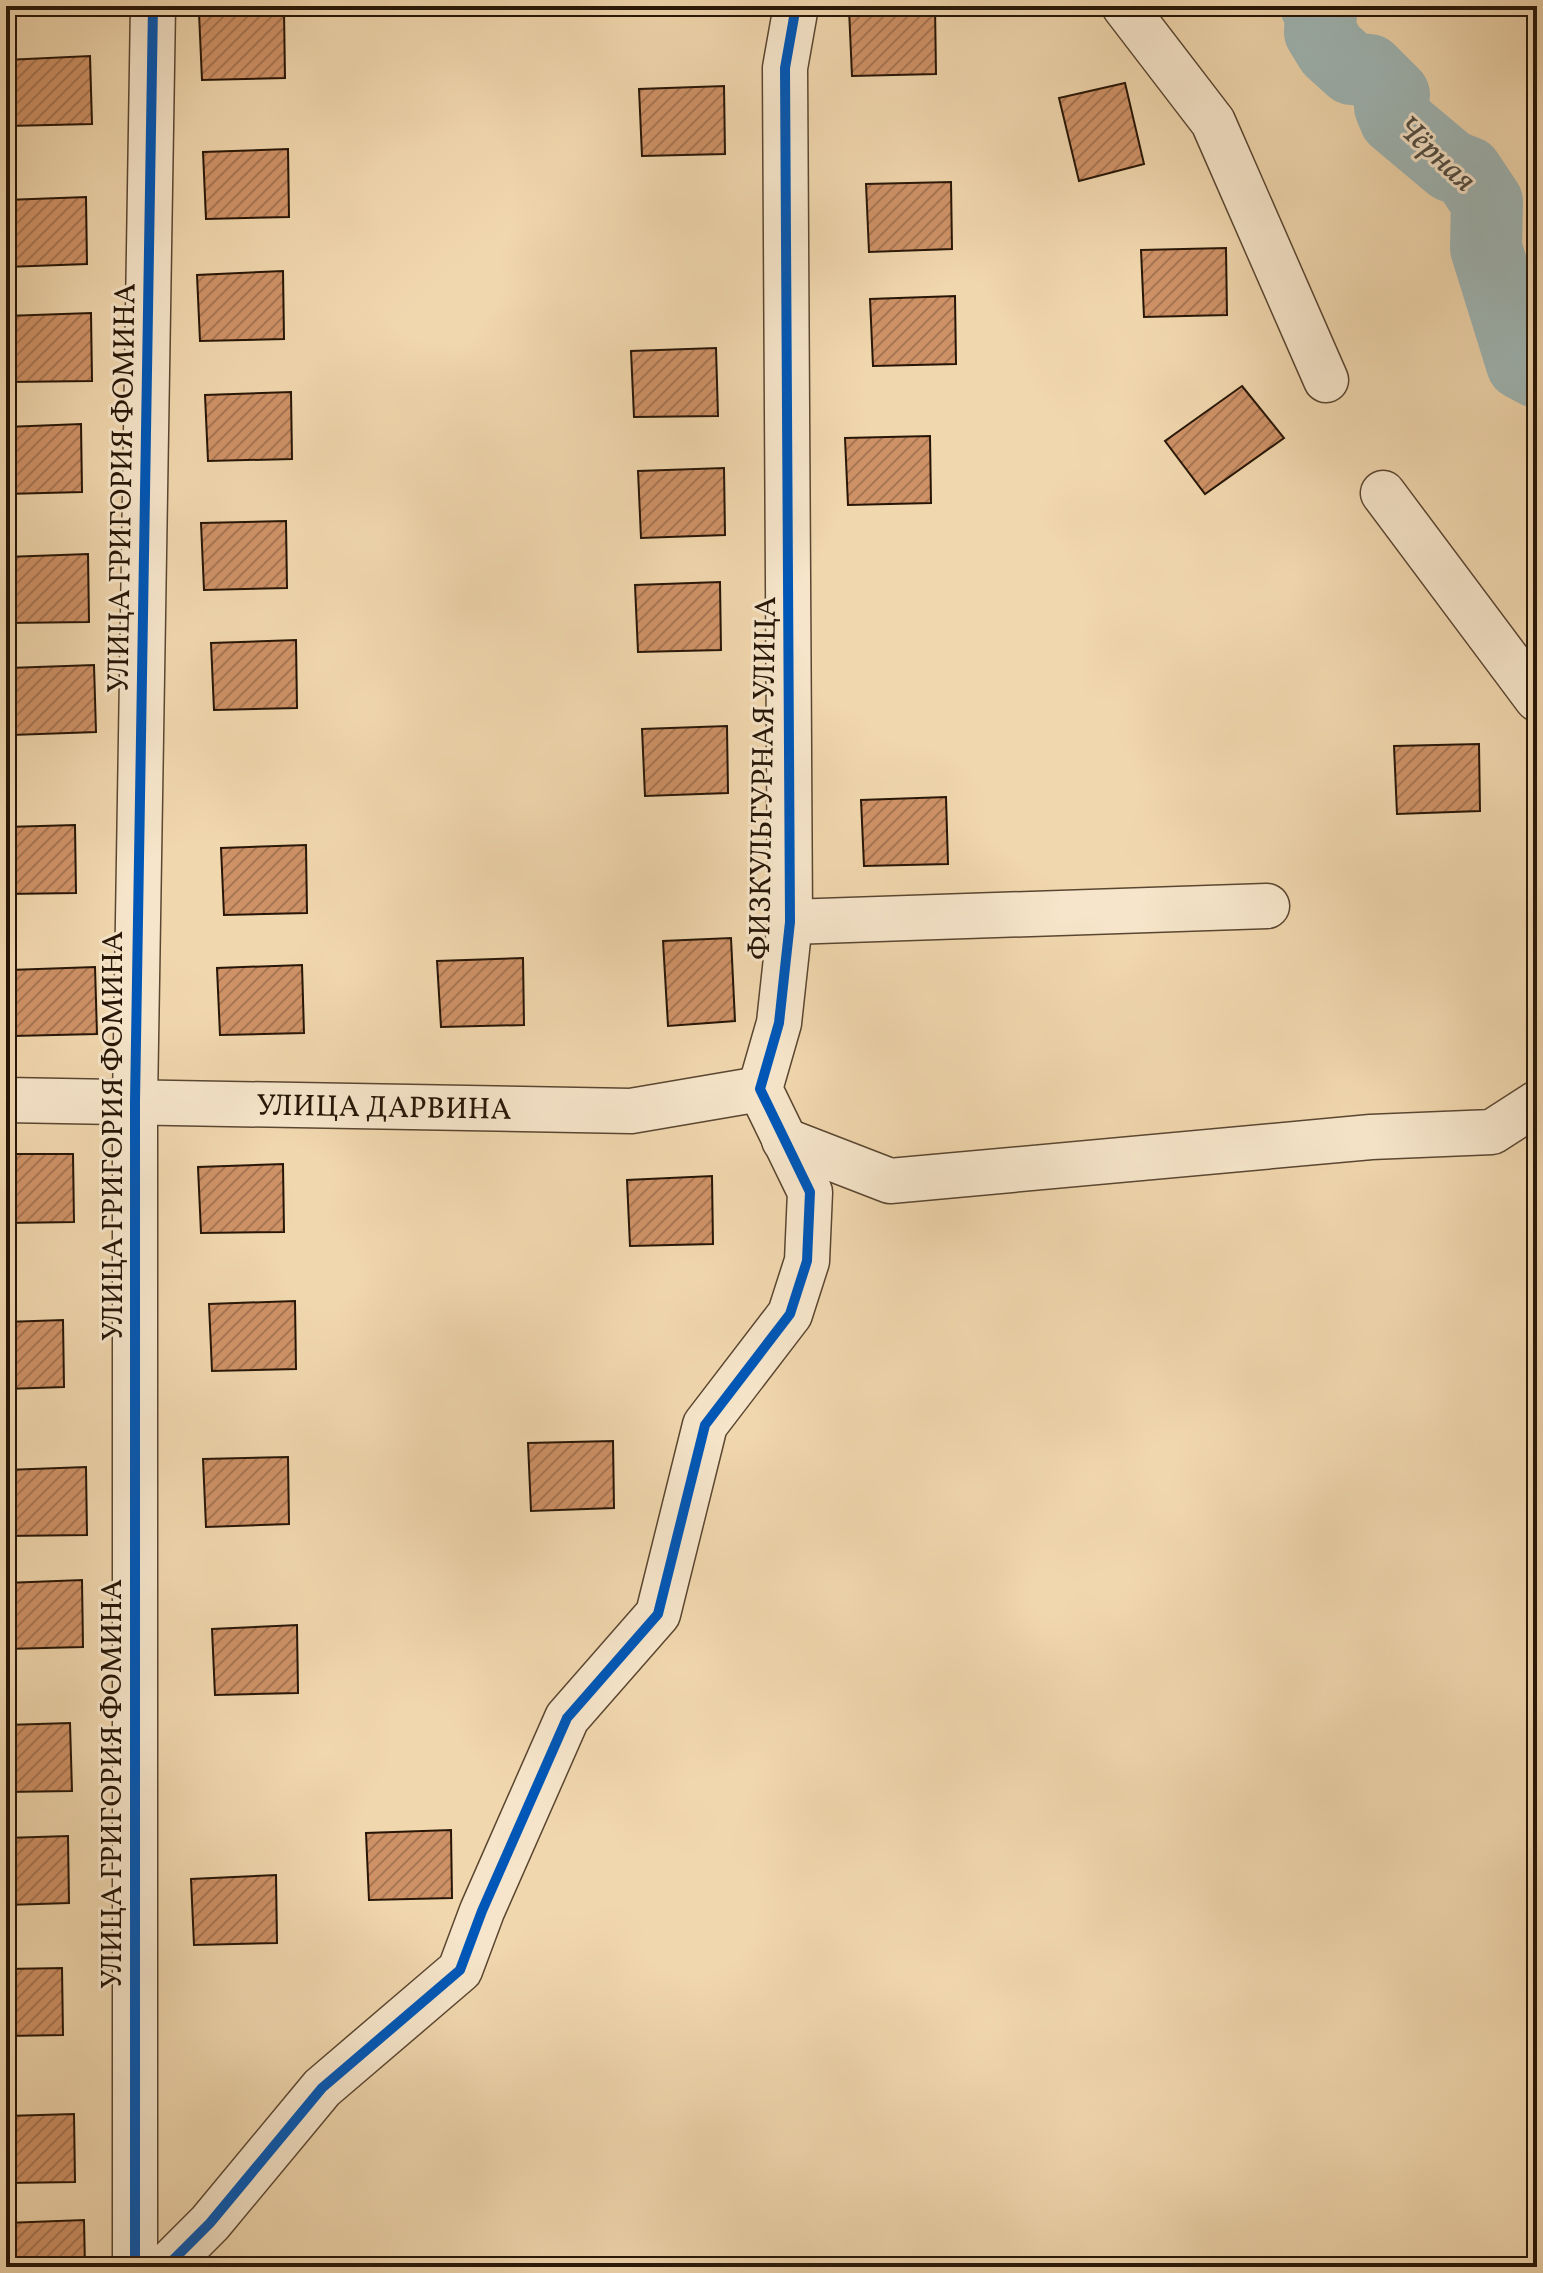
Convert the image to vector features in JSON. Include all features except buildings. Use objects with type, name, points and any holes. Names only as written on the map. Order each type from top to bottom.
[{"type":"street","name":"УЛИЦА ГРИГОРИЯ ФОМИНА","points":[[135,2267],[135,1102],[153,6]]},
{"type":"street","name":"ФИЗКУЛЬТУРНАЯ УЛИЦА","points":[[760,1089],[779,1023],[790,922],[785,68],[796,6]]},
{"type":"street","points":[[1124,6],[1213,122],[1326,380]]},
{"type":"street","points":[[1383,493],[1537,699]]},
{"type":"street","points":[[790,922],[1267,906]]},
{"type":"street","name":"УЛИЦА ДАРВИНА","points":[[6,1100],[631,1111],[760,1089]]},
{"type":"street","points":[[166,2267],[210,2223],[322,2088],[460,1970],[482,1911],[567,1718],[658,1614],[705,1425],[790,1314],[807,1261],[810,1192],[760,1089]]},
{"type":"street","points":[[784,1140],[890,1181],[1371,1137],[1492,1132],[1537,1103]]},
{"type":"waterway","name":"Чёрная","points":[[1316,6],[1321,13],[1320,32],[1331,50],[1352,69],[1369,70],[1394,95],[1390,107],[1395,119],[1451,166],[1467,172],[1487,202],[1486,248],[1522,364],[1537,372]]},
{"type":"cycle path","points":[[135,2267],[135,1102],[153,6]]},
{"type":"cycle path","points":[[166,2267],[210,2223],[322,2088],[460,1970],[482,1911],[567,1718],[658,1614],[705,1425],[790,1314],[807,1261],[810,1192],[760,1089],[779,1023],[790,922],[785,68],[796,6]]}]
